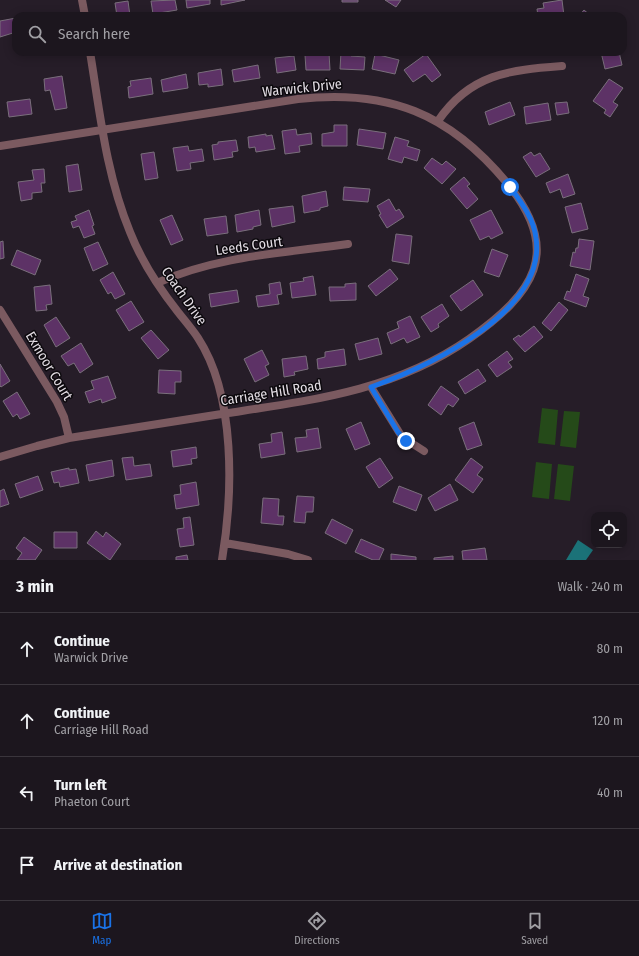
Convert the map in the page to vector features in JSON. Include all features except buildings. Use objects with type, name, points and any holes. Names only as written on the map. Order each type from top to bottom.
[{"type":"street","points":[[82,0],[84,12]]},
{"type":"street","name":"Coach Drive","points":[[91,56],[110,172],[119,202],[137,247],[157,283],[204,349],[219,388],[224,413],[229,472],[222,560]]},
{"type":"street","points":[[438,121],[460,95],[485,79],[519,70],[562,66]]},
{"type":"street","name":"Warwick Drive","points":[[0,146],[298,99],[331,96],[358,97],[392,103],[417,111],[448,127],[483,156],[510,187],[529,215],[536,236],[537,254],[532,272],[521,294]]},
{"type":"street","name":"Leeds Court","points":[[157,283],[186,271],[213,264],[348,244]]},
{"type":"street","name":"Carriage Hill Road","points":[[0,457],[69,438],[330,396],[371,387],[402,376],[448,353],[496,318],[521,294]]},
{"type":"street","name":"Exmoor Court","points":[[0,310],[57,402],[64,417],[69,438]]},
{"type":"street","points":[[371,387],[402,437],[424,451]]},
{"type":"street","points":[[224,543],[288,554],[308,560]]},
{"type":"green space","points":[[542,408],[558,410],[555,445],[538,443]]},
{"type":"green space","points":[[564,411],[580,412],[576,448],[560,446]]},
{"type":"green space","points":[[536,462],[552,464],[549,499],[532,497]]},
{"type":"green space","points":[[558,464],[574,466],[570,501],[554,499]]},
{"type":"water","points":[[578,540],[593,550],[586,560],[566,560]]},
{"type":"route","points":[[406,441],[398,432],[371,387],[402,376],[448,353],[496,318],[515,301],[523,291],[536,262],[537,243],[535,230],[529,215],[510,187]]}]
